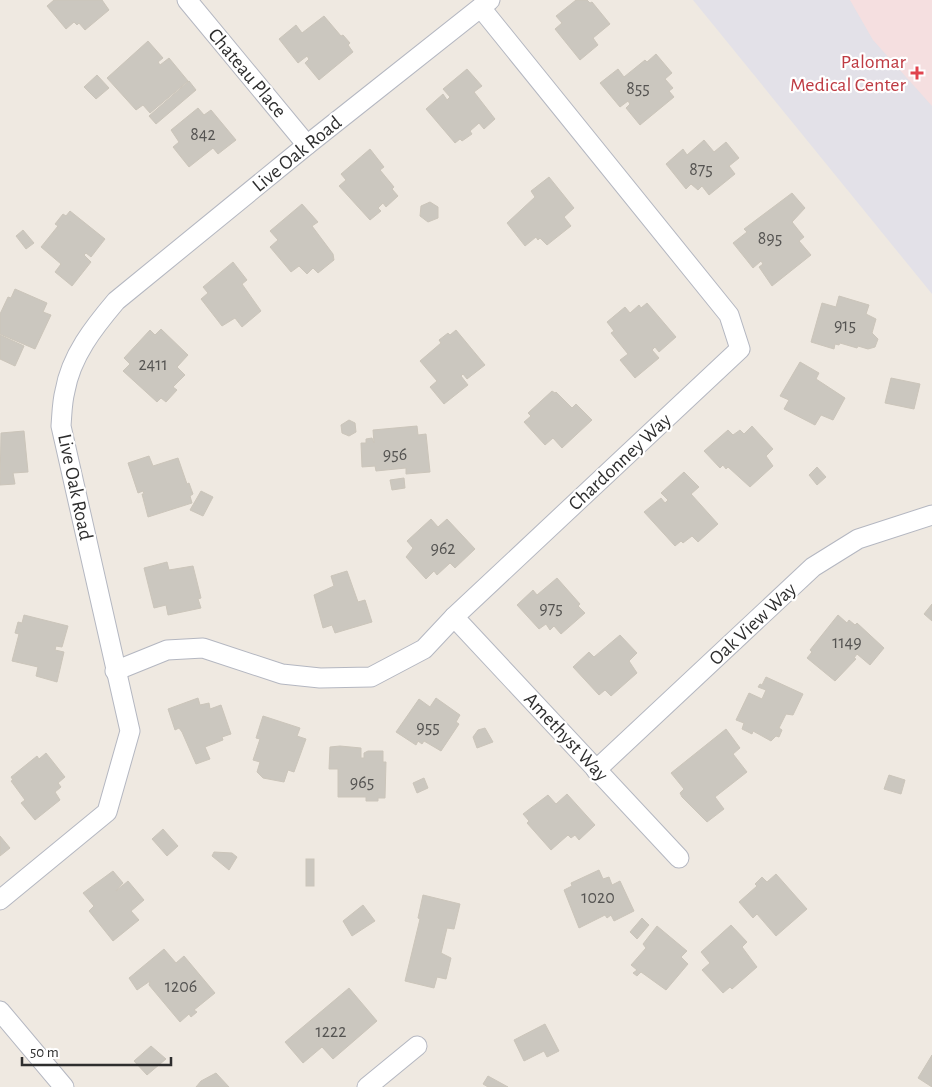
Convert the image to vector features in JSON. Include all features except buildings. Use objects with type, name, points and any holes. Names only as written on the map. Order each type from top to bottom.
[{"type":"street","name":"Chateau Place","points":[[186,0],[307,146]]},
{"type":"street","name":"Live Oak Road","points":[[0,900],[107,812],[130,731],[61,426],[65,390],[76,358],[93,329],[116,301],[486,4]]},
{"type":"street","name":"Chardonney Way","points":[[115,671],[167,650],[203,648],[282,674],[320,678],[371,677],[424,649],[454,617],[740,349],[729,315],[486,4]]},
{"type":"street","name":"Oak View Way","points":[[596,770],[813,567],[858,539],[917,518],[932,515]]},
{"type":"street","name":"Amethyst Way","points":[[454,617],[679,858]]},
{"type":"street","points":[[0,1011],[64,1087]]},
{"type":"street","points":[[367,1087],[417,1046]]},
{"type":"shaded area","points":[[693,0],[932,0],[932,294]]},
{"type":"shaded area","name":"Palomar Medical Center","points":[[850,0],[932,0],[932,106],[873,40]]},
{"type":"place","name":"Palomar Medical Center","points":[[917,73]]}]
